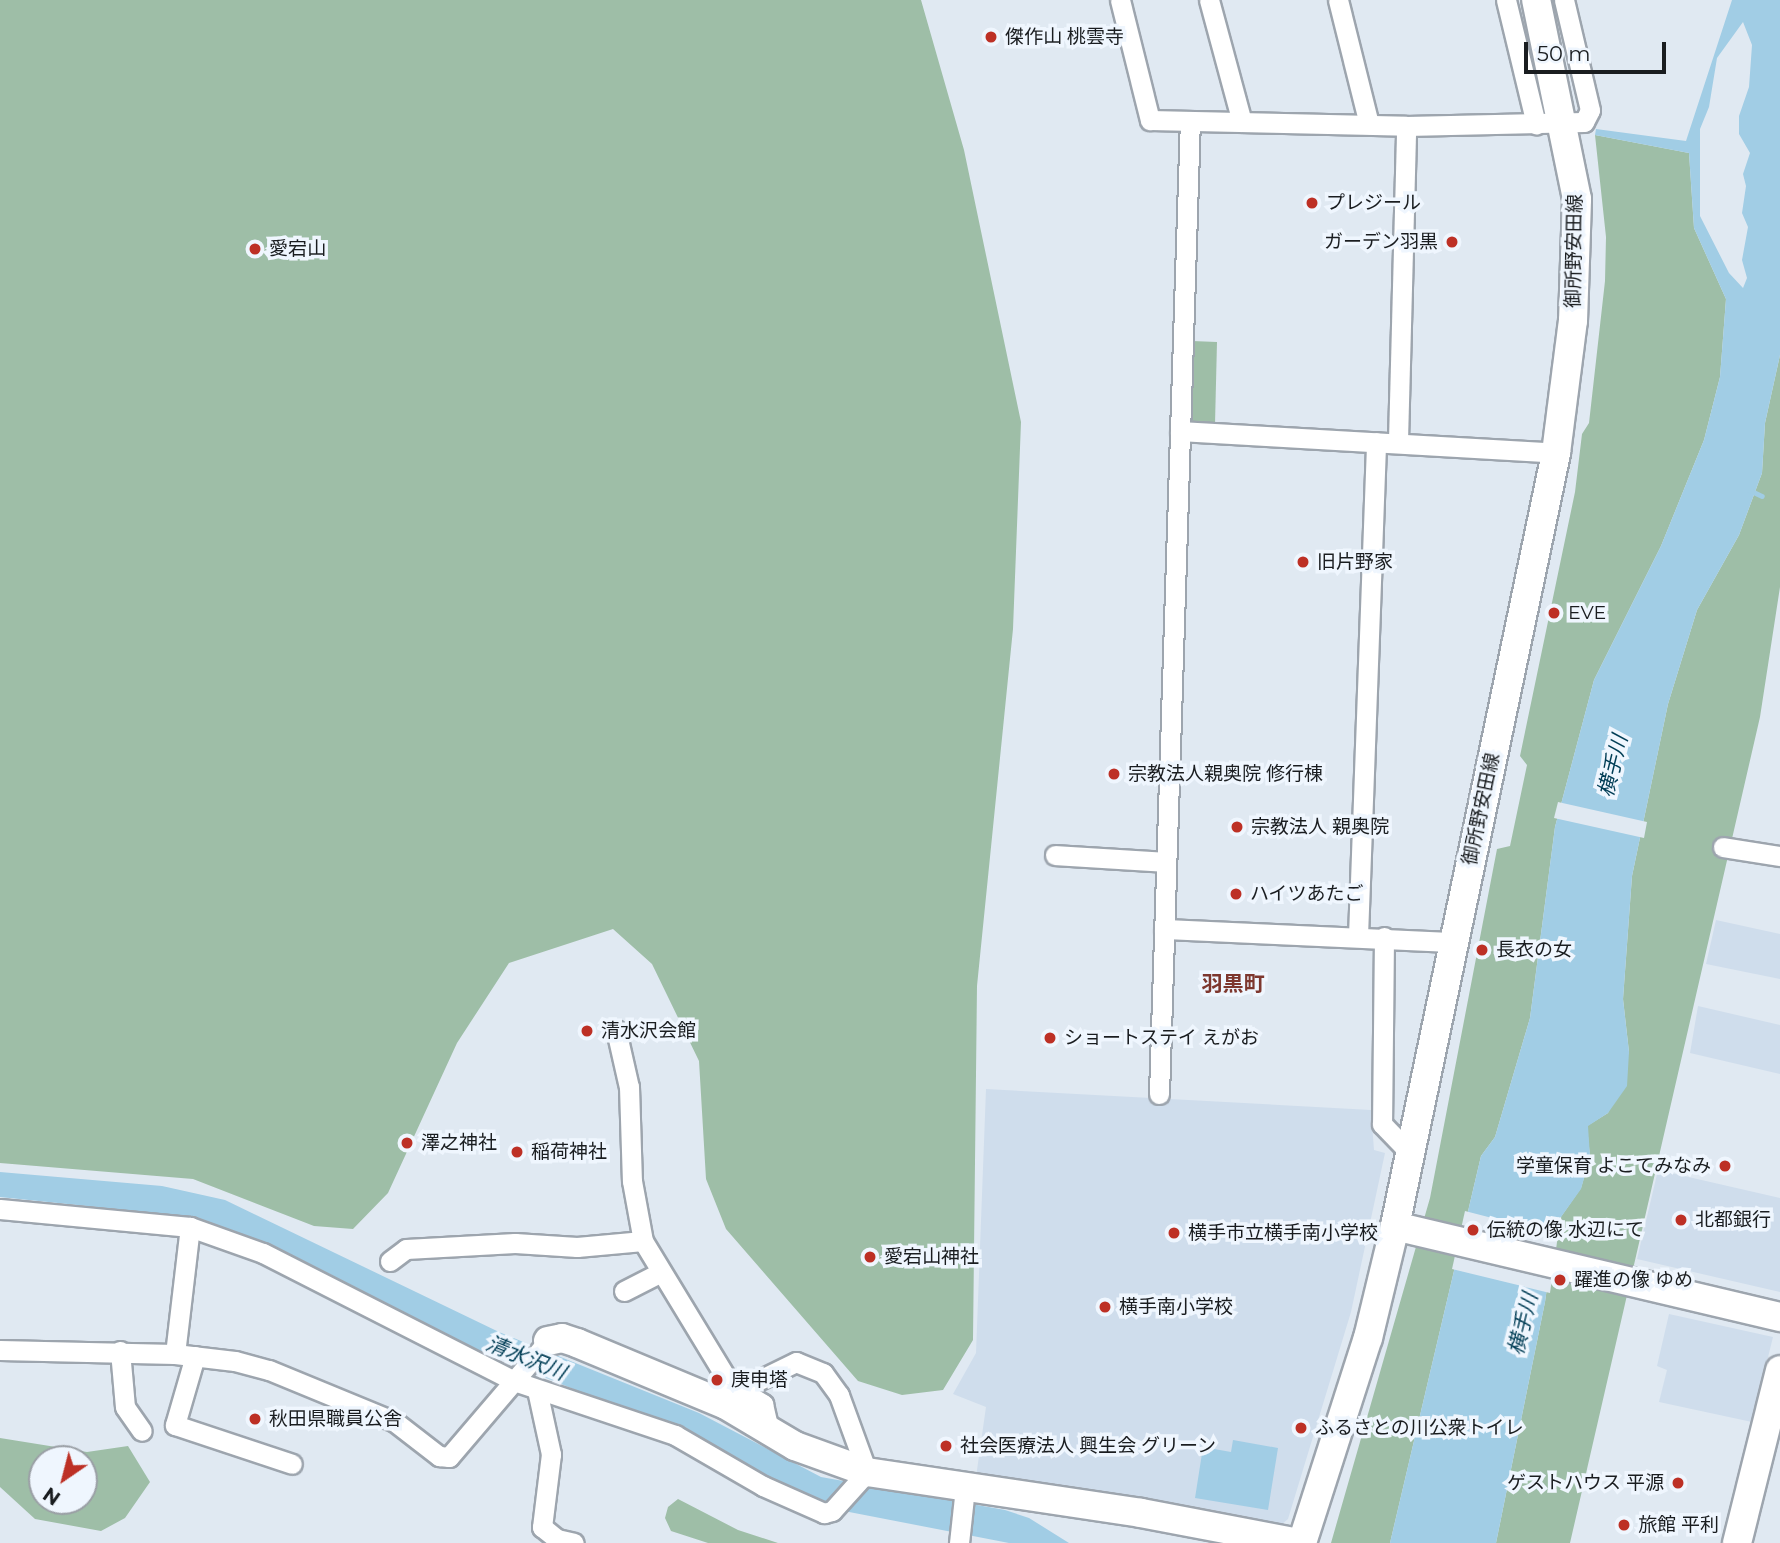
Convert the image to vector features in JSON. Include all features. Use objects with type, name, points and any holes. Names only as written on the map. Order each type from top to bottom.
[{"type":"main road","name":"御所野安田線","points":[[1300,1543],[1368,1338],[1395,1226],[1452,942],[1556,453],[1577,250],[1577,199],[1564,125],[1535,0]]},
{"type":"main road","points":[[1395,1226],[1780,1317]]},
{"type":"main road","points":[[548,1341],[562,1338],[577,1343],[726,1405],[794,1446],[863,1476],[964,1493],[1141,1513],[1300,1543]]},
{"type":"main road","points":[[1737,1543],[1780,1370]]},
{"type":"street","points":[[1120,0],[1150,120],[1406,126],[1564,125],[1584,122],[1590,110],[1564,0]]},
{"type":"street","points":[[1209,0],[1241,122]]},
{"type":"street","points":[[1338,0],[1369,124]]},
{"type":"street","points":[[1506,0],[1536,124]]},
{"type":"street","points":[[1159,1094],[1190,121]]},
{"type":"street","points":[[1398,440],[1406,126]]},
{"type":"street","points":[[1180,430],[1376,442],[1398,440],[1556,453]]},
{"type":"street","points":[[1358,936],[1376,442]]},
{"type":"street","points":[[1723,847],[1780,856]]},
{"type":"street","points":[[1055,855],[1166,862]]},
{"type":"street","points":[[1164,929],[1452,942]]},
{"type":"street","points":[[1384,937],[1382,1124],[1409,1152]]},
{"type":"street","points":[[617,1030],[629,1087],[635,1217],[643,1241],[659,1273],[730,1384],[743,1388],[763,1404],[769,1431]]},
{"type":"street","points":[[0,1209],[190,1227],[263,1253],[517,1377],[537,1390],[675,1435],[763,1486],[832,1514],[863,1476],[839,1395],[823,1373],[796,1362],[743,1388]]},
{"type":"street","points":[[190,1227],[185,1355],[175,1425],[292,1464]]},
{"type":"street","points":[[390,1261],[406,1249],[515,1242],[576,1247],[643,1241]]},
{"type":"street","points":[[624,1291],[659,1273]]},
{"type":"street","points":[[0,1350],[120,1351],[185,1355],[269,1370],[395,1422],[439,1456],[449,1457],[548,1341]]},
{"type":"street","points":[[120,1351],[125,1407],[142,1431]]},
{"type":"street","points":[[537,1390],[551,1454],[542,1527],[557,1539],[574,1543]]},
{"type":"street","points":[[959,1542],[964,1493]]},
{"type":"shaded area","points":[[1716,920],[1780,934],[1780,979],[1706,964]]},
{"type":"shaded area","points":[[1698,1006],[1780,1025],[1780,1074],[1690,1053]]},
{"type":"shaded area","name":"横手市立横手南小学校","points":[[986,1089],[1371,1110],[1374,1150],[1385,1153],[1351,1312],[1288,1519],[1282,1524],[976,1477],[986,1407],[953,1394],[976,1353]]},
{"type":"shaded area","points":[[1658,1170],[1780,1198],[1780,1292],[1637,1259]]},
{"type":"shaded area","points":[[1669,1314],[1773,1337],[1752,1422],[1659,1402],[1667,1370],[1657,1366]]},
{"type":"green space","points":[[0,0],[921,0],[964,150],[1021,422],[1013,629],[977,986],[973,1340],[943,1390],[902,1395],[858,1381],[726,1229],[706,1179],[699,1061],[652,964],[613,929],[509,963],[457,1043],[388,1193],[353,1229],[314,1226],[193,1179],[0,1163]]},
{"type":"green space","points":[[1595,135],[1689,153],[1694,228],[1726,299],[1720,377],[1704,440],[1661,546],[1594,680],[1555,827],[1530,1018],[1495,1137],[1481,1156],[1390,1543],[1331,1543],[1430,1198],[1497,849],[1510,846],[1527,765],[1520,756],[1575,492],[1582,434],[1589,423],[1605,281],[1606,237]]},
{"type":"green space","points":[[1192,341],[1217,342],[1215,424],[1190,423]]},
{"type":"green space","points":[[1780,355],[1780,587],[1760,717],[1570,1543],[1496,1543],[1545,1302],[1556,1224],[1581,1188],[1590,1157],[1587,1126],[1608,1113],[1629,1052],[1623,999],[1632,876],[1668,704],[1697,610],[1739,535],[1762,473],[1765,423]]},
{"type":"green space","points":[[0,1438],[44,1445],[28,1445],[28,1513],[0,1487]]},
{"type":"green space","points":[[128,1446],[150,1482],[125,1518],[101,1531],[35,1519],[31,1515],[98,1515],[98,1450]]},
{"type":"green space","points":[[678,1499],[738,1530],[778,1543],[708,1543],[671,1531],[665,1518],[668,1507]]},
{"type":"water","name":"横手川","points":[[1732,0],[1780,0],[1780,355],[1765,423],[1762,473],[1739,535],[1697,610],[1668,704],[1632,876],[1623,999],[1629,1052],[1627,1086],[1608,1113],[1588,1126],[1590,1157],[1581,1189],[1556,1224],[1545,1302],[1496,1543],[1390,1543],[1481,1156],[1495,1137],[1530,1018],[1555,827],[1594,680],[1661,546],[1704,440],[1720,377],[1726,299],[1694,228],[1689,153],[1595,135],[1596,129],[1686,141]],"holes":[[[1743,22],[1752,45],[1749,87],[1739,116],[1739,134],[1750,153],[1743,174],[1746,186],[1742,213],[1748,227],[1742,260],[1747,278],[1743,288],[1729,273],[1700,216],[1700,129],[1709,107],[1717,58]]]},
{"type":"water","name":"清水沢川","points":[[0,1172],[162,1186],[225,1200],[499,1332],[699,1413],[821,1477],[1005,1510],[1029,1518],[1069,1543],[1009,1543],[844,1511],[761,1478],[704,1442],[475,1349],[264,1242],[174,1215],[0,1197]]},
{"type":"water","points":[[1233,1440],[1278,1448],[1268,1510],[1195,1498],[1203,1447],[1231,1452]]},
{"type":"pier","points":[[1558,802],[1647,822],[1644,838],[1554,818]]},
{"type":"pier","points":[[1465,1211],[1558,1235],[1550,1293],[1452,1269]]},
{"type":"waterway","points":[[1749,490],[1762,496]]},
{"type":"place","name":"傑作山 桃雲寺","points":[[991,37]]},
{"type":"place","name":"プレジール","points":[[1312,203]]},
{"type":"place","name":"ガーデン羽黒","points":[[1452,242]]},
{"type":"place","name":"愛宕山","points":[[255,249]]},
{"type":"place","name":"旧片野家","points":[[1303,562]]},
{"type":"place","name":"EVE","points":[[1554,613]]},
{"type":"place","name":"宗教法人親奥院 修行棟","points":[[1114,774]]},
{"type":"place","name":"宗教法人 親奥院","points":[[1237,827]]},
{"type":"place","name":"ハイツあたご","points":[[1236,894]]},
{"type":"place","name":"長衣の女","points":[[1482,950]]},
{"type":"place","name":"清水沢会館","points":[[587,1031]]},
{"type":"place","name":"ショートステイ えがお","points":[[1050,1038]]},
{"type":"place","name":"澤之神社","points":[[407,1143]]},
{"type":"place","name":"稲荷神社","points":[[517,1152]]},
{"type":"place","name":"学童保育 よこてみなみ","points":[[1725,1166]]},
{"type":"place","name":"北都銀行","points":[[1681,1220]]},
{"type":"place","name":"伝統の像 水辺にて","points":[[1473,1230]]},
{"type":"place","name":"横手市立横手南小学校","points":[[1174,1233]]},
{"type":"place","name":"愛宕山神社","points":[[870,1257]]},
{"type":"place","name":"躍進の像 ゆめ","points":[[1560,1280]]},
{"type":"place","name":"横手南小学校","points":[[1105,1307]]},
{"type":"place","name":"庚申塔","points":[[717,1380]]},
{"type":"place","name":"秋田県職員公舎","points":[[255,1419]]},
{"type":"place","name":"ふるさとの川公衆トイレ","points":[[1301,1428]]},
{"type":"place","name":"社会医療法人 興生会 グリーン","points":[[946,1446]]},
{"type":"place","name":"ゲストハウス 平源","points":[[1678,1483]]},
{"type":"place","name":"旅館 平利","points":[[1624,1525]]},
{"type":"district","name":"羽黒町","points":[[1233,984]]}]
